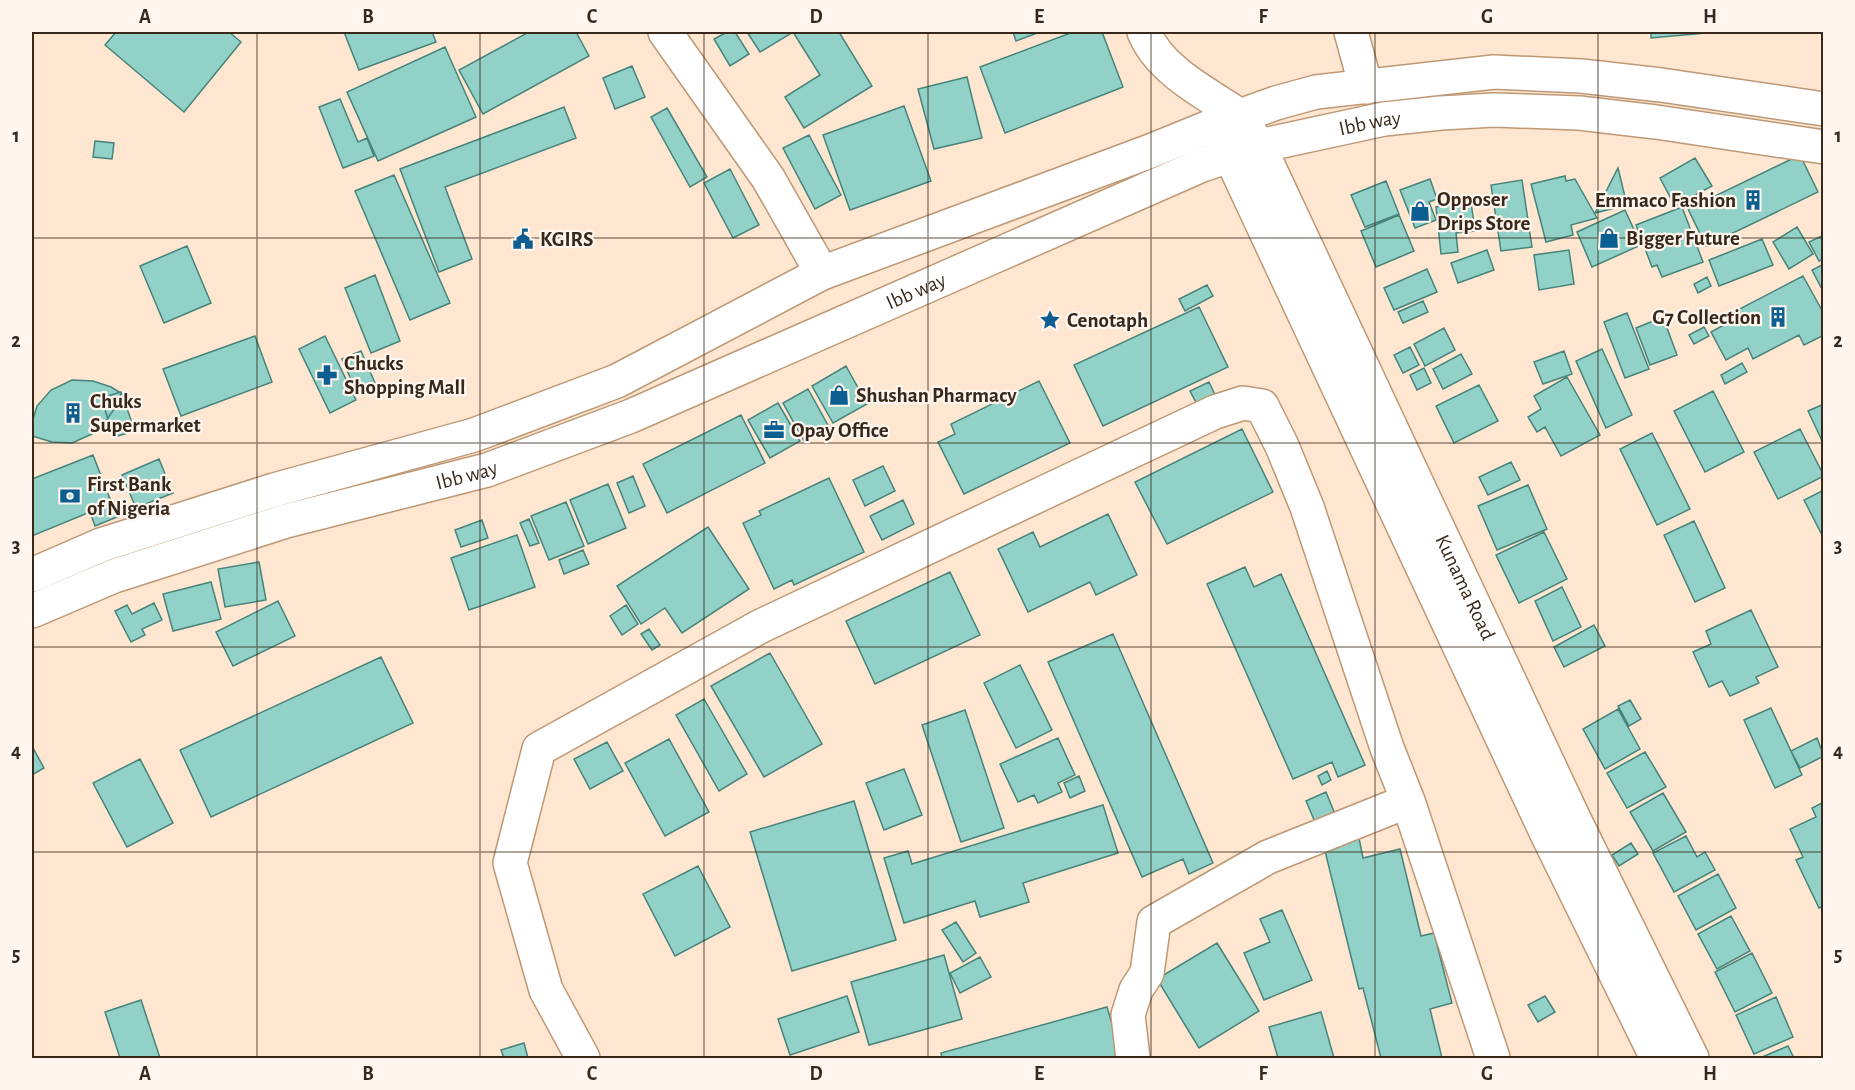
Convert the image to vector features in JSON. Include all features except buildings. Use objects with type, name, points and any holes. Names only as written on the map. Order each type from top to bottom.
[{"type":"main road","points":[[664,32],[768,178],[822,273]]},
{"type":"main road","points":[[1144,32],[1161,58],[1226,121]]},
{"type":"main road","points":[[1351,32],[1366,87]]},
{"type":"main road","points":[[32,575],[100,545],[274,490],[474,435],[617,381],[822,273],[1226,121],[1316,92],[1494,72],[1581,76],[1661,85],[1824,109]]},
{"type":"main road","name":"Ibb way","points":[[32,611],[114,576],[286,521],[487,471],[631,416],[1202,165],[1244,150],[1384,119],[1494,110],[1590,114],[1656,122],[1821,153]]},
{"type":"main road","name":"Kunama Road","points":[[1226,121],[1244,150],[1692,1059]]},
{"type":"main road","name":"Kunama Road","points":[[1244,150],[1547,834],[1657,1059]]},
{"type":"main road","points":[[583,1059],[546,990],[510,862],[539,749],[761,626],[1215,412],[1243,403],[1262,406],[1282,446],[1306,507],[1387,748],[1408,801],[1493,1059]]},
{"type":"main road","points":[[1133,1059],[1128,1015],[1136,990],[1147,973],[1154,922],[1268,857],[1408,801]]},
{"type":"place","name":"Emmaco Fashion","points":[[1753,200]]},
{"type":"place","name":"Opposer Drips Store","points":[[1420,211]]},
{"type":"place","name":"Bigger Future","points":[[1609,238]]},
{"type":"place","name":"KGIRS","points":[[523,239]]},
{"type":"place","name":"G7 Collection","points":[[1778,317]]},
{"type":"place","name":"Cenotaph","points":[[1050,320]]},
{"type":"place","name":"Chucks Shopping Mall","points":[[327,375]]},
{"type":"place","name":"Shushan Pharmacy","points":[[839,395]]},
{"type":"place","name":"Chuks Supermarket","points":[[73,413]]},
{"type":"place","name":"Opay Office","points":[[774,430]]},
{"type":"place","name":"First Bank of Nigeria","points":[[70,496]]}]
